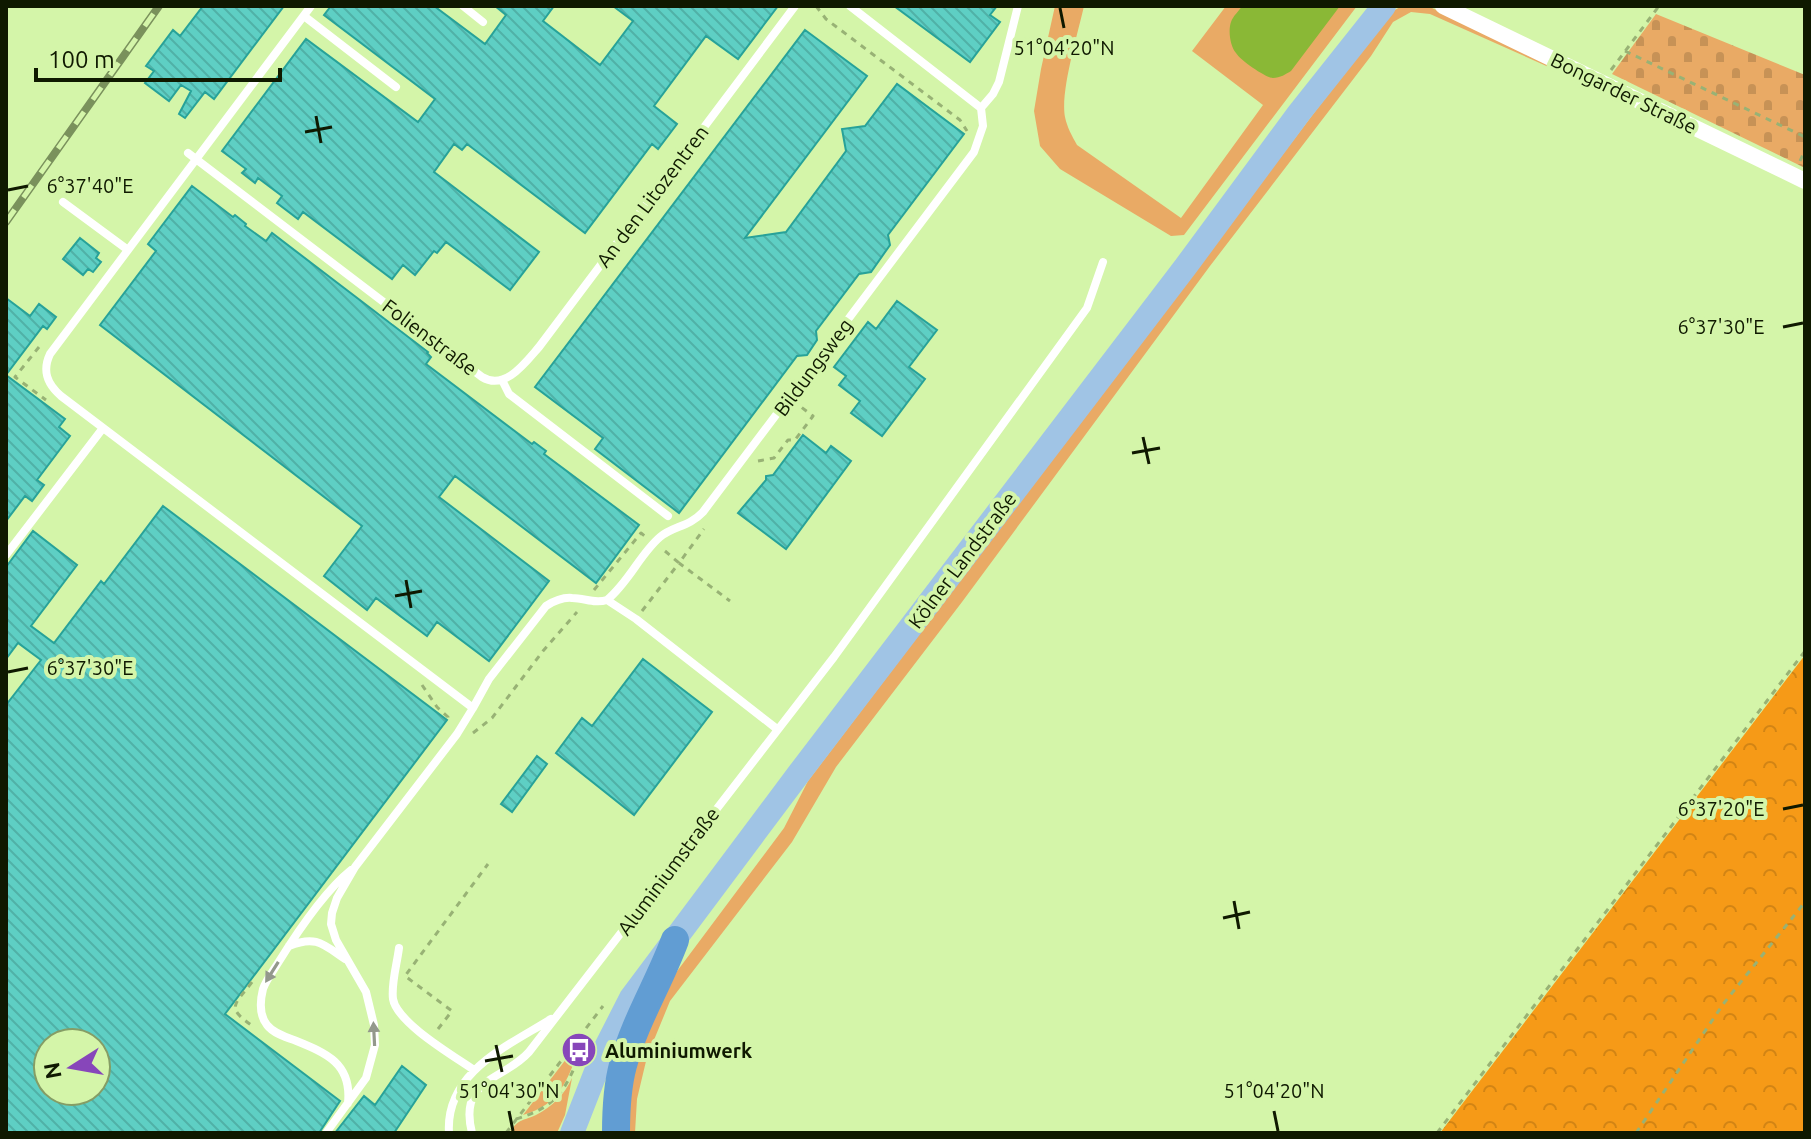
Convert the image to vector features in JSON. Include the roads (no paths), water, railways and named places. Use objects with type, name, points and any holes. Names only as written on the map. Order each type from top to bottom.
[{"type":"highway","points":[[616,1133],[622,1067],[633,1033],[675,940]]},
{"type":"main road","name":"Kölner Landstraße","points":[[572,1133],[614,1028],[631,998],[1299,113],[1384,6]]},
{"type":"street","name":"Bongarder Straße","points":[[1443,6],[1805,181]]},
{"type":"lane","points":[[311,6],[55,346],[46,365],[47,378],[53,390],[473,708]]},
{"type":"lane","points":[[463,6],[483,22]]},
{"type":"lane","name":"An den Litozentren","points":[[502,380],[539,347],[795,6]]},
{"type":"lane","points":[[850,6],[981,108],[999,82],[1018,6]]},
{"type":"lane","points":[[304,16],[396,87]]},
{"type":"lane","name":"Bildungsweg","points":[[607,600],[663,535],[693,521],[703,512],[974,152],[983,126],[981,108]]},
{"type":"lane","name":"Folienstraße","points":[[188,153],[482,377],[492,381],[502,380],[509,394],[668,516]]},
{"type":"lane","points":[[63,202],[128,250]]},
{"type":"lane","name":"Aluminiumstraße","points":[[472,1133],[470,1111],[478,1089],[489,1078],[521,1060],[559,1014],[834,657],[1087,308],[1103,262]]},
{"type":"lane","points":[[6,555],[103,428]]},
{"type":"lane","points":[[326,1133],[366,1078],[375,1045],[366,992],[346,960],[331,924],[337,898],[355,867],[457,734],[489,679],[546,606],[574,597],[585,601],[607,600],[777,729]]},
{"type":"lane","points":[[348,1105],[347,1076],[339,1064],[319,1050],[279,1034],[267,1025],[260,1002],[264,986],[289,946],[339,880],[355,867]]},
{"type":"lane","points":[[289,946],[311,940],[346,960]]},
{"type":"lane","points":[[399,948],[393,993],[396,1008],[407,1022],[474,1070]]},
{"type":"lane","name":"Aluminiumstraße","points":[[449,1133],[455,1094],[474,1070],[559,1014]]},
{"type":"railway","points":[[6,222],[159,6]]},
{"type":"place","name":"Aluminiumwerk","points":[[579,1050]]}]
